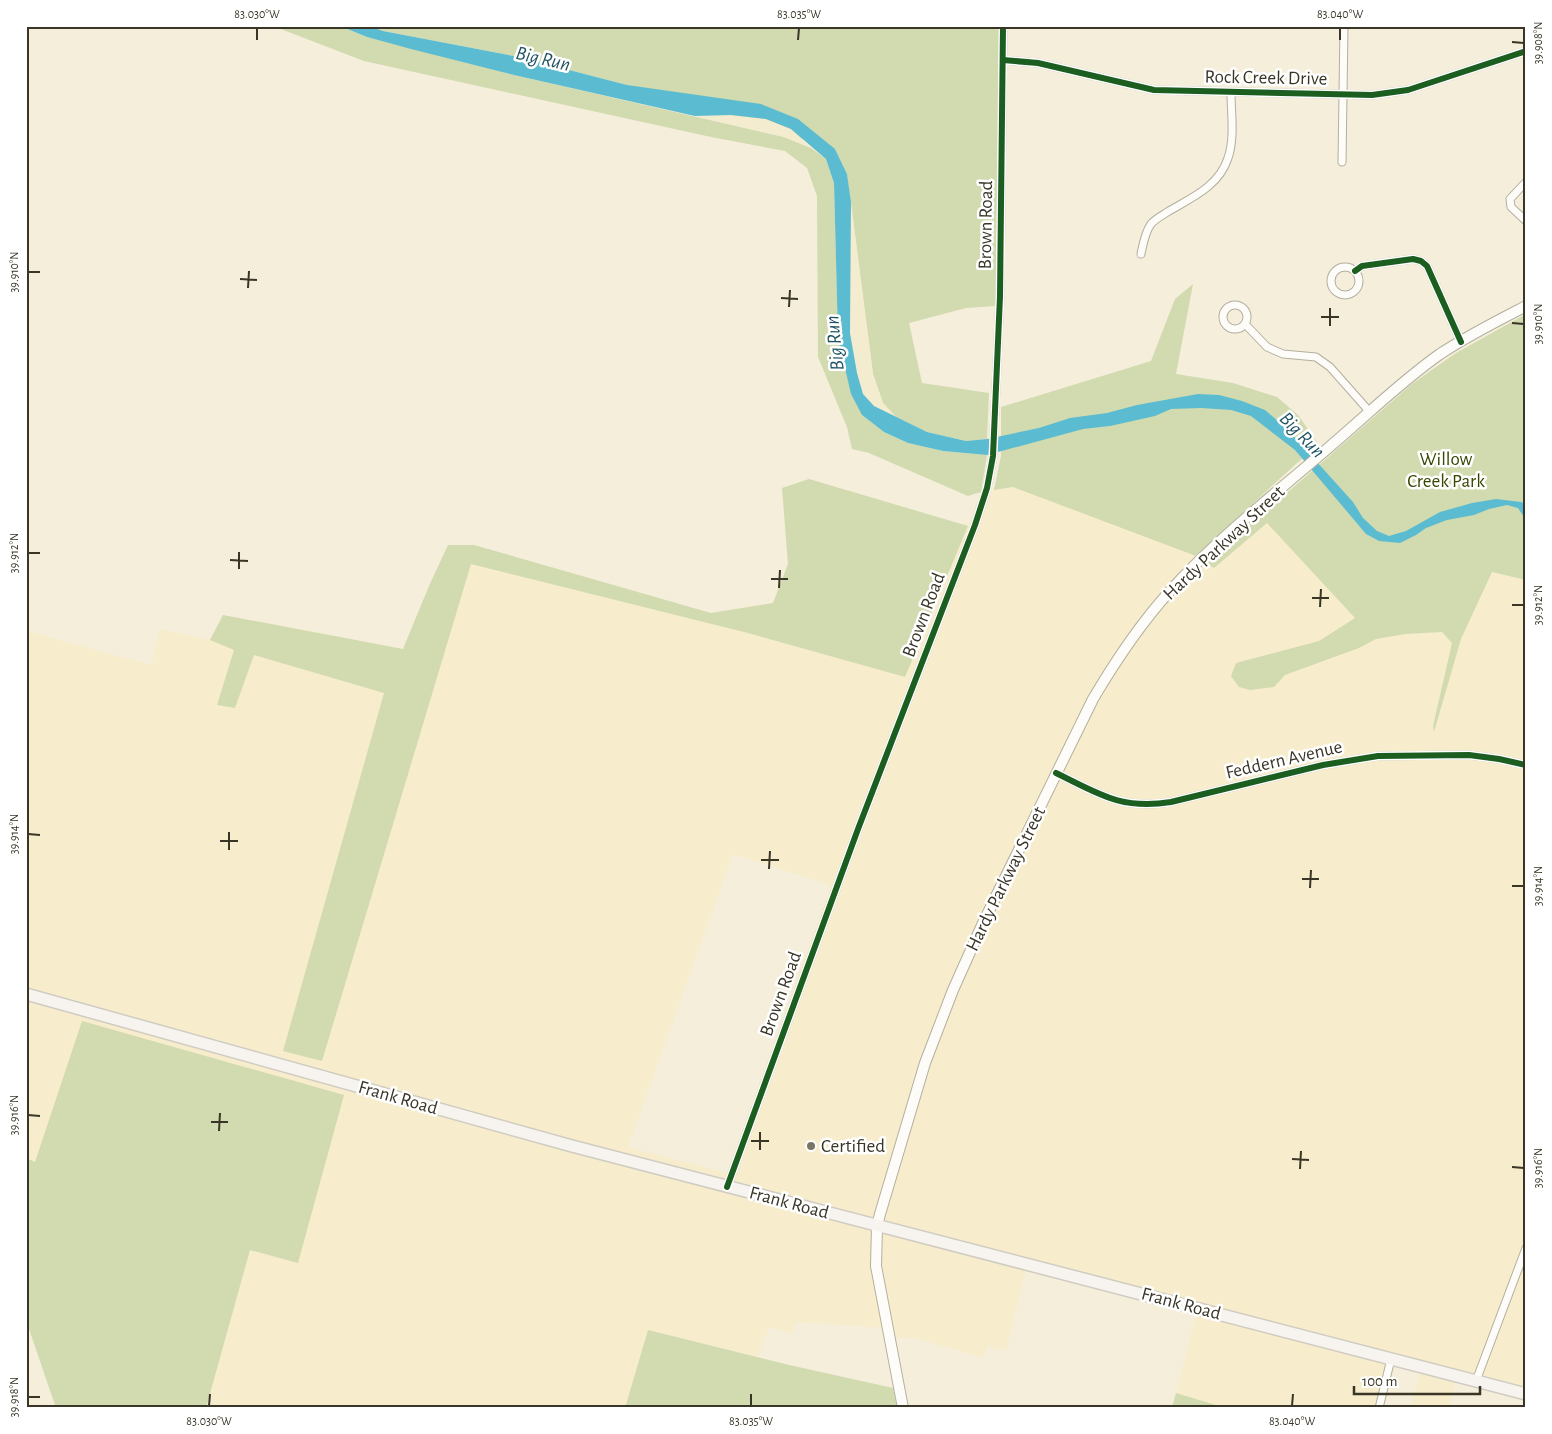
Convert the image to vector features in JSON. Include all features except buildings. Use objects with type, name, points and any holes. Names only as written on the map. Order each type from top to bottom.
[{"type":"main road","name":"Hardy Parkway Street","points":[[877,1226],[915,1092],[942,1017],[984,923],[1078,729],[1108,672],[1133,636],[1170,590],[1207,553],[1398,386],[1427,363],[1526,306]]},
{"type":"main road","name":"Frank Road","points":[[26,994],[505,1128],[1526,1394]]},
{"type":"main road","points":[[877,1226],[876,1266],[904,1408]]},
{"type":"street","name":"Brown Road","points":[[727,1187],[875,783],[978,516],[987,488],[993,456],[1000,296],[1003,26]]},
{"type":"street","points":[[1342,162],[1344,26]]},
{"type":"street","name":"Rock Creek Drive","points":[[1003,60],[1038,63],[1154,90],[1372,96],[1408,90],[1526,51]]},
{"type":"street","points":[[1141,254],[1146,233],[1151,224],[1216,181],[1223,170],[1231,144],[1231,93]]},
{"type":"street","points":[[1526,182],[1510,199],[1511,207],[1526,221]]},
{"type":"street","points":[[1355,271],[1362,266],[1413,259],[1420,261],[1427,266],[1433,277],[1461,342]]},
{"type":"street","points":[[1347,267],[1355,271],[1358,275],[1359,284],[1354,291],[1345,295],[1333,289],[1331,280],[1338,269],[1347,267]]},
{"type":"street","points":[[1245,324],[1268,347],[1283,354],[1316,357],[1330,368],[1369,411]]},
{"type":"street","name":"Feddern Avenue","points":[[1056,773],[1106,797],[1138,805],[1155,805],[1323,765],[1378,756],[1469,755],[1526,765]]},
{"type":"street","points":[[1476,1381],[1526,1248]]},
{"type":"street","points":[[1378,1408],[1391,1359]]},
{"type":"shaded area","points":[[1013,486],[1196,556],[1214,568],[1267,523],[1356,618],[1319,641],[1236,663],[1274,687],[1285,675],[1359,648],[1376,639],[1404,634],[1442,632],[1452,642],[1433,726],[1434,731],[1461,639],[1492,572],[1526,580],[1526,1395],[1457,1378],[1449,1408],[1410,1408],[1420,1371],[1392,1364],[1381,1408],[1226,1408],[1176,1393],[1197,1309],[1027,1267],[1006,1351],[987,1346],[984,1358],[915,1338],[885,1337],[882,1328],[796,1322],[792,1334],[769,1327],[757,1357],[648,1330],[625,1408],[341,1408],[331,1405],[330,1408],[206,1408],[250,1250],[298,1263],[26,1158],[26,631],[151,665],[160,629],[210,640],[234,650],[217,705],[235,707],[254,655],[384,693],[284,1050],[322,1061],[471,564],[748,633],[904,677],[981,492]],"holes":[[[733,854],[831,885],[727,1173],[628,1147]]]},
{"type":"green space","points":[[273,26],[340,26],[367,37],[514,75],[784,137],[811,148],[826,159],[834,183],[838,338],[862,415],[884,432],[908,443],[943,451],[987,455],[981,492],[968,496],[869,453],[852,449],[847,427],[818,357],[817,196],[807,168],[785,151],[711,137],[364,61]]},
{"type":"green space","points":[[369,26],[999,26],[996,306],[966,308],[909,323],[922,383],[989,393],[987,439],[966,441],[927,432],[896,417],[883,403],[873,374],[847,174],[835,149],[627,85],[519,57],[383,31]]},
{"type":"green space","points":[[1193,284],[1176,374],[1233,383],[1277,397],[1298,415],[1319,445],[1196,556],[1013,487],[994,490],[1001,456],[1001,407],[1151,361],[1175,299]]},
{"type":"green space","name":"Willow Creek Park","points":[[1526,314],[1526,580],[1492,572],[1461,639],[1434,732],[1433,726],[1452,643],[1442,632],[1405,634],[1376,639],[1359,648],[1285,675],[1274,687],[1250,690],[1239,687],[1231,676],[1236,663],[1319,641],[1355,618],[1267,523],[1214,568],[1206,563],[1412,384],[1456,353]]},
{"type":"green space","points":[[809,479],[968,526],[905,677],[748,633],[471,564],[322,1061],[283,1051],[384,693],[254,655],[235,708],[217,705],[234,650],[210,640],[223,615],[403,649],[448,545],[474,545],[711,613],[773,603],[788,564],[782,488]]},
{"type":"green space","points":[[82,1021],[344,1095],[298,1263],[250,1250],[206,1408],[56,1408],[26,1320],[26,1158],[35,1162]]},
{"type":"green space","points":[[648,1330],[789,1365],[893,1388],[897,1408],[625,1408]]},
{"type":"green space","points":[[1176,1393],[1226,1408],[1172,1408]]},
{"type":"sand","points":[[731,115],[766,119],[791,129],[811,148],[784,137],[695,116]]},
{"type":"sand","points":[[851,202],[873,374],[883,403],[896,417],[874,406],[863,394],[857,373],[850,333]]},
{"type":"water","points":[[340,26],[369,26],[383,31],[519,57],[627,85],[761,104],[798,119],[835,149],[847,174],[851,202],[850,333],[863,394],[874,406],[927,432],[966,441],[987,439],[1039,428],[1070,418],[1107,413],[1137,405],[1198,394],[1219,395],[1265,410],[1287,429],[1353,502],[1363,518],[1377,531],[1389,536],[1406,531],[1440,512],[1472,503],[1496,499],[1526,504],[1526,518],[1518,508],[1507,505],[1474,515],[1447,520],[1426,528],[1400,543],[1379,541],[1366,534],[1295,450],[1251,416],[1231,410],[1171,409],[1155,416],[1110,426],[1083,429],[987,455],[943,451],[908,443],[884,432],[862,415],[851,394],[838,338],[834,183],[826,159],[791,129],[766,119],[731,115],[695,116],[514,75],[367,37]]},
{"type":"cycle path","points":[[727,1187],[858,829],[975,525],[987,488],[993,456],[1000,296],[1003,26]]},
{"type":"cycle path","points":[[1003,60],[1038,63],[1154,90],[1372,95],[1408,90],[1526,51]]},
{"type":"cycle path","points":[[1355,271],[1362,266],[1413,259],[1421,261],[1427,266],[1461,342]]},
{"type":"cycle path","points":[[1056,773],[1098,794],[1124,802],[1153,804],[1171,802],[1323,765],[1378,756],[1469,755],[1526,765]]},
{"type":"place","name":"Certified","points":[[811,1146]]},
{"type":"water label","name":"Big Run","points":[[543,59]]},
{"type":"water label","name":"Big Run","points":[[835,343]]},
{"type":"water label","name":"Big Run","points":[[1302,435]]}]
